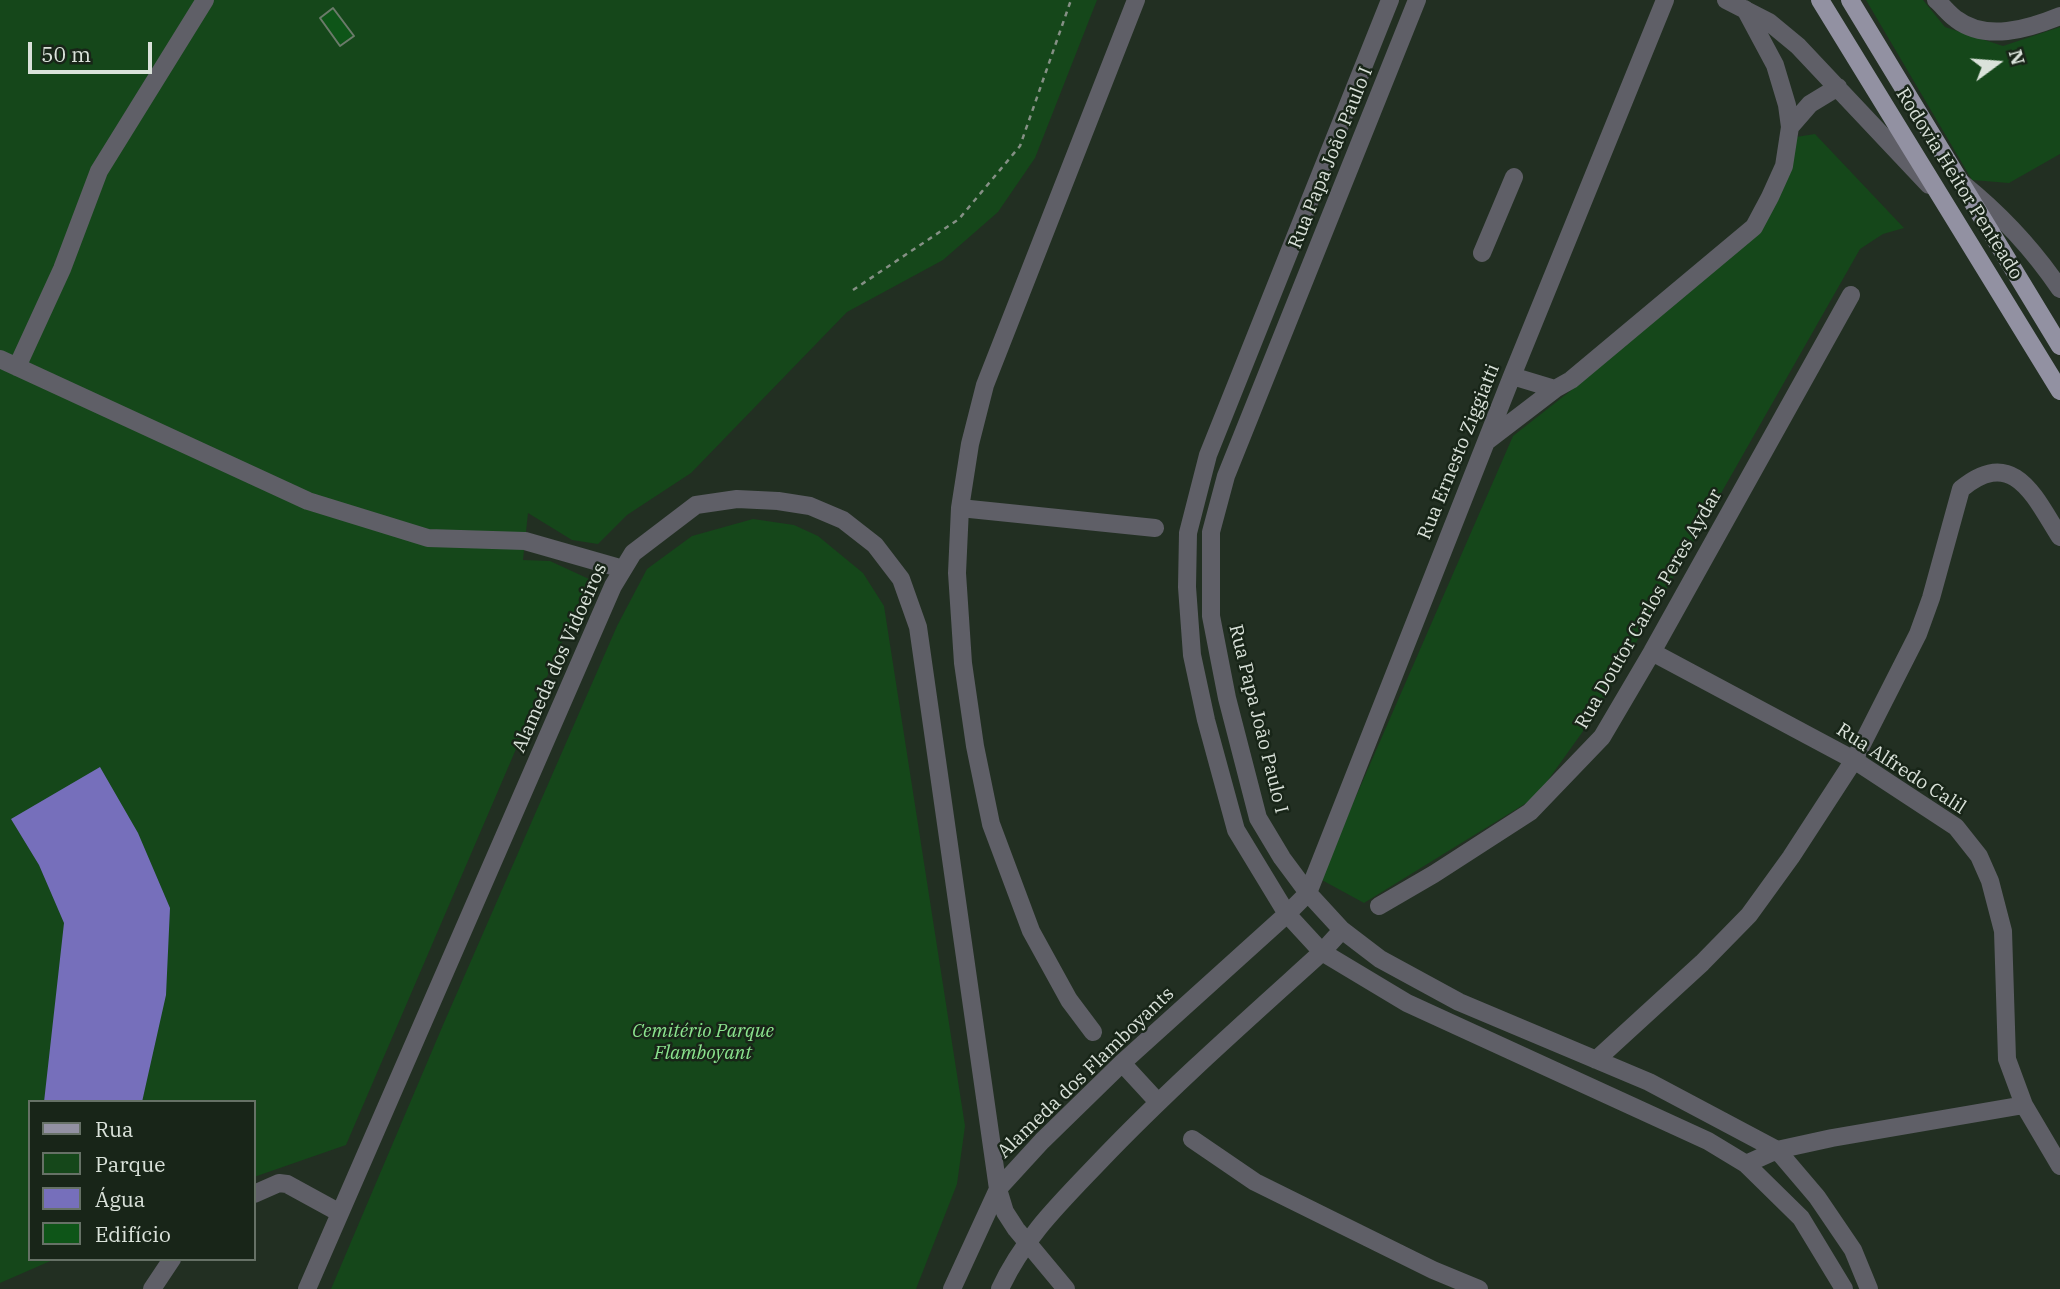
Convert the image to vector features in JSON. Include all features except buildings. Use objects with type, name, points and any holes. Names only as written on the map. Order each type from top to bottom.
[{"type":"main road","name":"Rodovia Heitor Penteado","points":[[1820,0],[2060,391]]},
{"type":"main road","name":"Rodovia Heitor Penteado","points":[[1850,0],[2060,346]]},
{"type":"street","points":[[17,367],[62,269],[99,171],[205,0]]},
{"type":"street","points":[[1093,1032],[1069,1000],[1031,931],[992,824],[975,746],[963,663],[957,573],[960,508],[970,444],[985,385],[1136,0]]},
{"type":"street","name":"Rua Papa João Paulo I","points":[[1390,0],[1208,455],[1188,533],[1187,587],[1192,655],[1206,720],[1236,830],[1287,914],[1322,952],[1407,1003],[1708,1141],[1746,1164],[1801,1218],[1844,1289]]},
{"type":"street","name":"Rua Papa João Paulo I","points":[[1417,0],[1226,476],[1211,532],[1211,616],[1227,698],[1258,818],[1282,858],[1308,893],[1342,930],[1380,959],[1459,1002],[1661,1088],[1777,1150],[1824,1207],[1853,1250],[1869,1289]]},
{"type":"street","name":"Rua Ernesto Ziggiatti","points":[[1287,914],[1308,893],[1511,376],[1665,0]]},
{"type":"street","points":[[1727,0],[1769,22],[1798,46],[1947,204]]},
{"type":"street","points":[[1936,0],[1958,21],[1992,33],[2036,26],[2060,16]]},
{"type":"street","points":[[1485,443],[1555,388],[1571,380],[1754,227],[1784,166],[1790,127],[1787,105],[1775,65],[1745,9]]},
{"type":"street","points":[[1790,127],[1810,104],[1838,87]]},
{"type":"street","points":[[1482,253],[1514,177]]},
{"type":"street","points":[[1960,181],[1988,204],[2018,235],[2060,289]]},
{"type":"street","name":"Rua Doutor Carlos Peres Aydar","points":[[1379,906],[1530,812],[1602,737],[1851,295]]},
{"type":"street","points":[[0,359],[308,501],[428,538],[525,541],[623,569]]},
{"type":"street","points":[[1511,376],[1555,388]]},
{"type":"street","points":[[1596,1060],[1702,963],[1749,915],[1791,857],[1854,760],[1918,634],[1931,598],[1961,489],[1974,479],[1990,474],[2009,474],[2027,485],[2060,537]]},
{"type":"street","name":"Alameda dos Vidoeiros","points":[[307,1289],[613,586],[633,553],[696,505],[737,499],[810,506],[844,520],[875,545],[901,579],[918,627],[922,650],[998,1189],[1005,1212],[1016,1229],[1066,1289]]},
{"type":"street","points":[[960,508],[1155,528]]},
{"type":"street","name":"Rua Alfredo Calil","points":[[1652,652],[1854,760],[1956,827],[1979,856],[1990,881],[2003,931],[2007,1059],[2024,1105],[2060,1166]]},
{"type":"street","name":"Alameda dos Flamboyants","points":[[952,1289],[998,1189],[1042,1141],[1122,1063],[1287,914]]},
{"type":"street","points":[[1000,1289],[1028,1241],[1052,1210],[1157,1101],[1322,952],[1342,930]]},
{"type":"street","points":[[1122,1063],[1157,1101]]},
{"type":"street","points":[[1746,1164],[1777,1150],[1832,1138],[2024,1105]]},
{"type":"street","points":[[1192,1139],[1255,1182],[1433,1270],[1479,1289]]},
{"type":"street","points":[[256,1194],[279,1184],[287,1184],[340,1213]]},
{"type":"street","points":[[152,1289],[171,1261]]},
{"type":"path","points":[[853,290],[959,219],[1020,146],[1071,0]]},
{"type":"green space","points":[[0,0],[1097,0],[1035,158],[998,212],[943,260],[847,312],[691,473],[627,515],[598,544],[572,540],[528,513],[523,560],[550,561],[589,579],[346,1145],[256,1176],[256,1100],[28,1100],[28,1261],[50,1261],[0,1283]]},
{"type":"green space","points":[[1866,0],[1923,0],[1945,27],[2003,46],[2060,27],[2060,154],[2009,183],[1972,180]]},
{"type":"green space","points":[[1815,134],[1904,228],[1883,234],[1860,249],[1596,713],[1536,797],[1364,903],[1320,879],[1513,436],[1569,392],[1756,232],[1796,137]]},
{"type":"green space","name":"Cemitério Parque Flamboyant","points":[[753,519],[794,525],[818,536],[863,573],[884,606],[965,1126],[957,1184],[916,1289],[331,1289],[617,626],[647,569],[692,536]]},
{"type":"water","points":[[100,767],[138,833],[170,908],[166,995],[142,1100],[44,1100],[64,923],[39,865],[11,819]]}]
